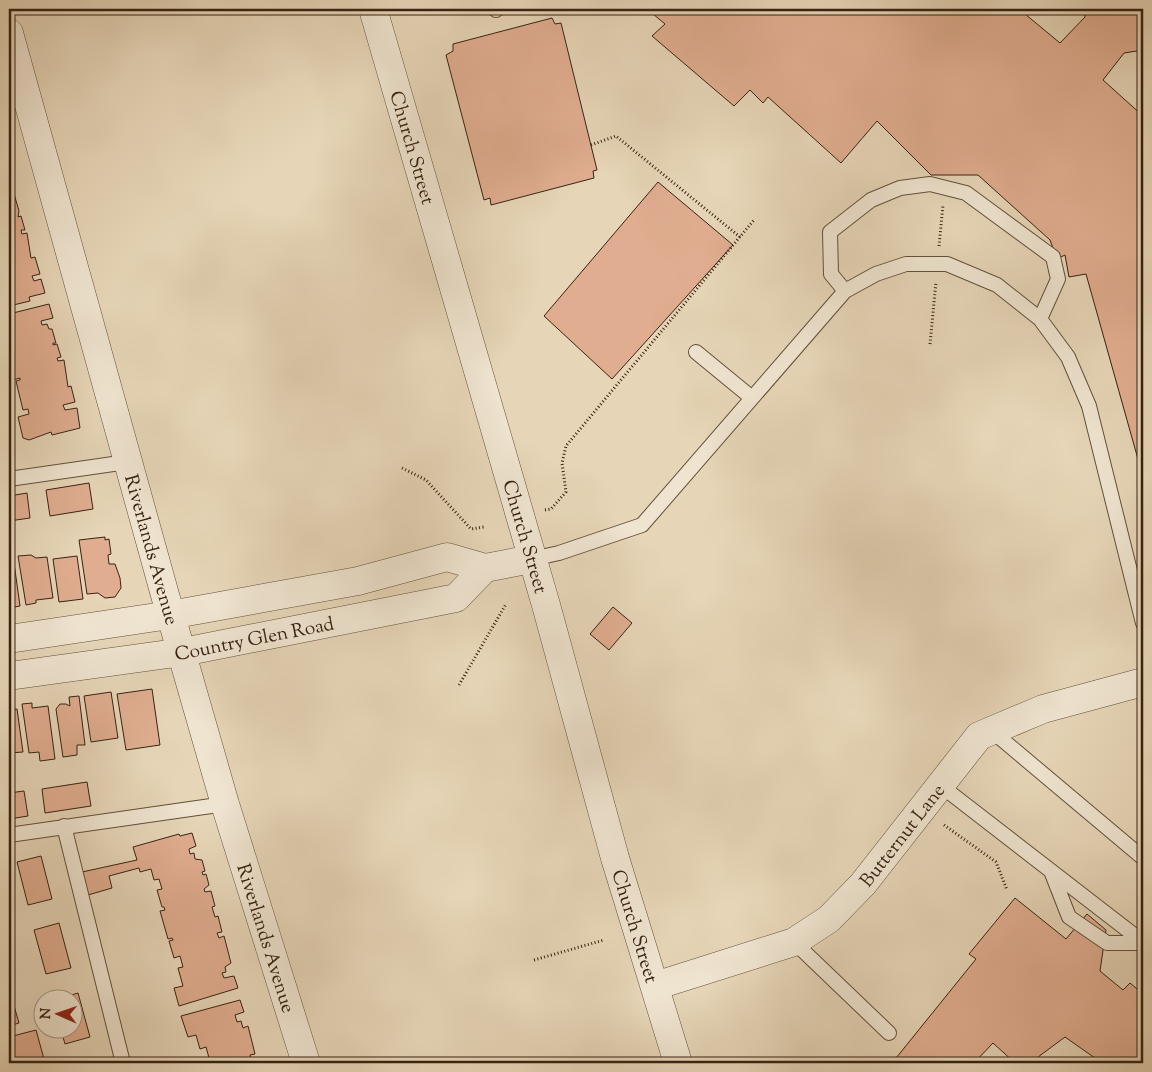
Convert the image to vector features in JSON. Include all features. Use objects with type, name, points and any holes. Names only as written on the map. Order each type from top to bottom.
[{"type":"street","name":"Church Street","points":[[373,9],[532,559],[615,858],[678,1063]]},
{"type":"street","name":"Riverlands Avenue","points":[[9,33],[170,614],[183,652],[225,804],[306,1063]]},
{"type":"street","name":"Country Glen Road","points":[[9,639],[170,614],[358,581],[447,557],[485,568],[532,559]]},
{"type":"street","name":"Country Glen Road","points":[[9,676],[183,652],[456,598],[485,568]]},
{"type":"street","name":"Butternut Lane","points":[[655,986],[794,942],[829,919],[863,884],[979,736],[1042,709],[1143,682]]},
{"type":"lane","points":[[845,291],[831,274],[830,232],[871,200],[900,188],[930,184],[966,193],[1053,257],[1058,279],[1040,319]]},
{"type":"lane","points":[[532,559],[559,553],[642,526],[845,291],[876,274],[906,264],[947,264],[997,285],[1040,319],[1068,357],[1089,406],[1143,623]]},
{"type":"lane","points":[[696,352],[752,398]]},
{"type":"lane","points":[[9,479],[128,462]]},
{"type":"lane","points":[[992,731],[1143,858]]},
{"type":"lane","points":[[940,785],[1143,942]]},
{"type":"lane","points":[[9,835],[225,804]]},
{"type":"lane","points":[[64,826],[123,1063]]},
{"type":"lane","points":[[1050,870],[1069,917],[1107,943],[1143,942]]},
{"type":"lane","points":[[794,942],[889,1033]]},
{"type":"path","points":[[591,145],[616,136],[740,237]]},
{"type":"path","points":[[545,510],[551,509],[562,500],[566,492],[562,463],[566,446],[754,220]]},
{"type":"path","points":[[402,468],[426,480],[471,529],[484,527]]},
{"type":"path","points":[[459,685],[506,604]]},
{"type":"path","points":[[944,825],[996,862],[1007,890]]},
{"type":"path","points":[[534,960],[604,940]]},
{"type":"building","points":[[647,9],[1019,9],[1060,43],[1085,17],[1084,9],[1143,9],[1143,50],[1124,53],[1103,80],[1143,116],[1143,477],[1086,274],[1069,277],[1065,255],[1057,259],[1050,240],[978,175],[931,175],[877,121],[841,163],[768,97],[763,103],[750,90],[734,106],[652,36],[665,24]]},
{"type":"building","points":[[552,18],[555,24],[561,23],[597,170],[593,171],[594,178],[491,205],[490,198],[484,200],[446,55],[453,51],[453,44]]},
{"type":"building","points":[[9,180],[19,211],[18,217],[21,216],[25,230],[21,230],[22,234],[27,233],[31,258],[35,257],[40,274],[32,276],[34,281],[41,279],[45,293],[29,297],[30,301],[9,306]]},
{"type":"building","points":[[658,182],[733,245],[612,379],[544,316]]},
{"type":"building","points":[[49,304],[53,318],[41,321],[42,325],[47,324],[49,329],[52,329],[56,343],[53,343],[53,345],[57,344],[61,357],[57,358],[58,361],[64,360],[68,387],[71,386],[75,402],[63,405],[65,410],[77,408],[80,428],[52,435],[51,432],[29,440],[23,438],[18,417],[29,414],[28,409],[23,410],[16,381],[20,380],[20,378],[9,381],[9,314]]},
{"type":"building","points":[[89,483],[93,509],[50,516],[46,490]]},
{"type":"building","points":[[27,493],[30,518],[9,521],[9,496]]},
{"type":"building","points":[[105,537],[105,540],[109,539],[111,554],[108,555],[109,564],[115,564],[121,588],[115,597],[105,598],[98,593],[87,594],[79,540]]},
{"type":"building","points":[[31,555],[36,558],[47,557],[53,598],[36,600],[36,603],[26,605],[18,556]]},
{"type":"building","points":[[77,556],[83,599],[59,602],[53,559]]},
{"type":"building","points":[[14,563],[20,606],[9,608],[9,564]]},
{"type":"building","points":[[613,607],[632,623],[609,650],[590,634]]},
{"type":"building","points":[[152,689],[160,745],[126,750],[117,694]]},
{"type":"building","points":[[111,692],[118,738],[91,742],[84,696]]},
{"type":"building","points":[[79,696],[85,745],[77,745],[77,755],[63,757],[56,709],[60,704],[70,706],[69,697]]},
{"type":"building","points":[[32,703],[32,708],[48,706],[55,759],[40,761],[39,752],[29,753],[22,704]]},
{"type":"building","points":[[17,709],[23,752],[9,753],[9,710]]},
{"type":"building","points":[[87,782],[91,806],[45,813],[42,789]]},
{"type":"building","points":[[24,791],[28,816],[9,819],[9,793]]},
{"type":"building","points":[[192,833],[196,846],[189,849],[190,854],[194,853],[195,859],[202,860],[205,871],[202,872],[203,875],[206,874],[209,885],[204,889],[205,892],[211,891],[215,906],[212,907],[215,917],[218,916],[222,932],[217,933],[219,938],[224,936],[231,963],[225,967],[226,972],[222,973],[224,978],[234,976],[238,988],[179,1006],[174,988],[183,986],[178,968],[183,967],[180,956],[174,958],[169,941],[173,940],[172,938],[168,939],[160,911],[165,910],[162,907],[157,890],[162,889],[159,879],[154,880],[151,869],[140,872],[139,868],[109,876],[112,888],[88,895],[82,872],[137,860],[133,847],[179,834],[180,836]]},
{"type":"building","points":[[41,856],[52,899],[28,905],[17,862]]},
{"type":"building","points":[[1015,898],[1066,939],[1087,914],[1106,930],[1100,971],[1123,990],[1130,983],[1143,994],[1143,1063],[1102,1063],[1065,1037],[1030,1063],[1015,1063],[993,1043],[974,1063],[892,1063],[976,959],[969,954]]},
{"type":"building","points":[[59,923],[71,968],[46,974],[34,930]]},
{"type":"building","points":[[9,927],[14,942],[9,946]]},
{"type":"building","points":[[12,999],[19,1023],[9,1026],[9,1000]]},
{"type":"building","points":[[240,1000],[244,1012],[235,1015],[237,1022],[241,1021],[243,1028],[248,1026],[255,1054],[250,1055],[252,1063],[204,1063],[203,1060],[209,1058],[206,1047],[200,1049],[196,1035],[188,1037],[181,1016]]},
{"type":"building","points":[[82,1008],[90,1037],[82,1039]]},
{"type":"building","points":[[32,1031],[32,1040],[39,1040],[44,1059],[28,1063],[9,1063],[9,1037]]},
{"type":"building","points":[[64,1040],[79,1040],[65,1044]]}]
